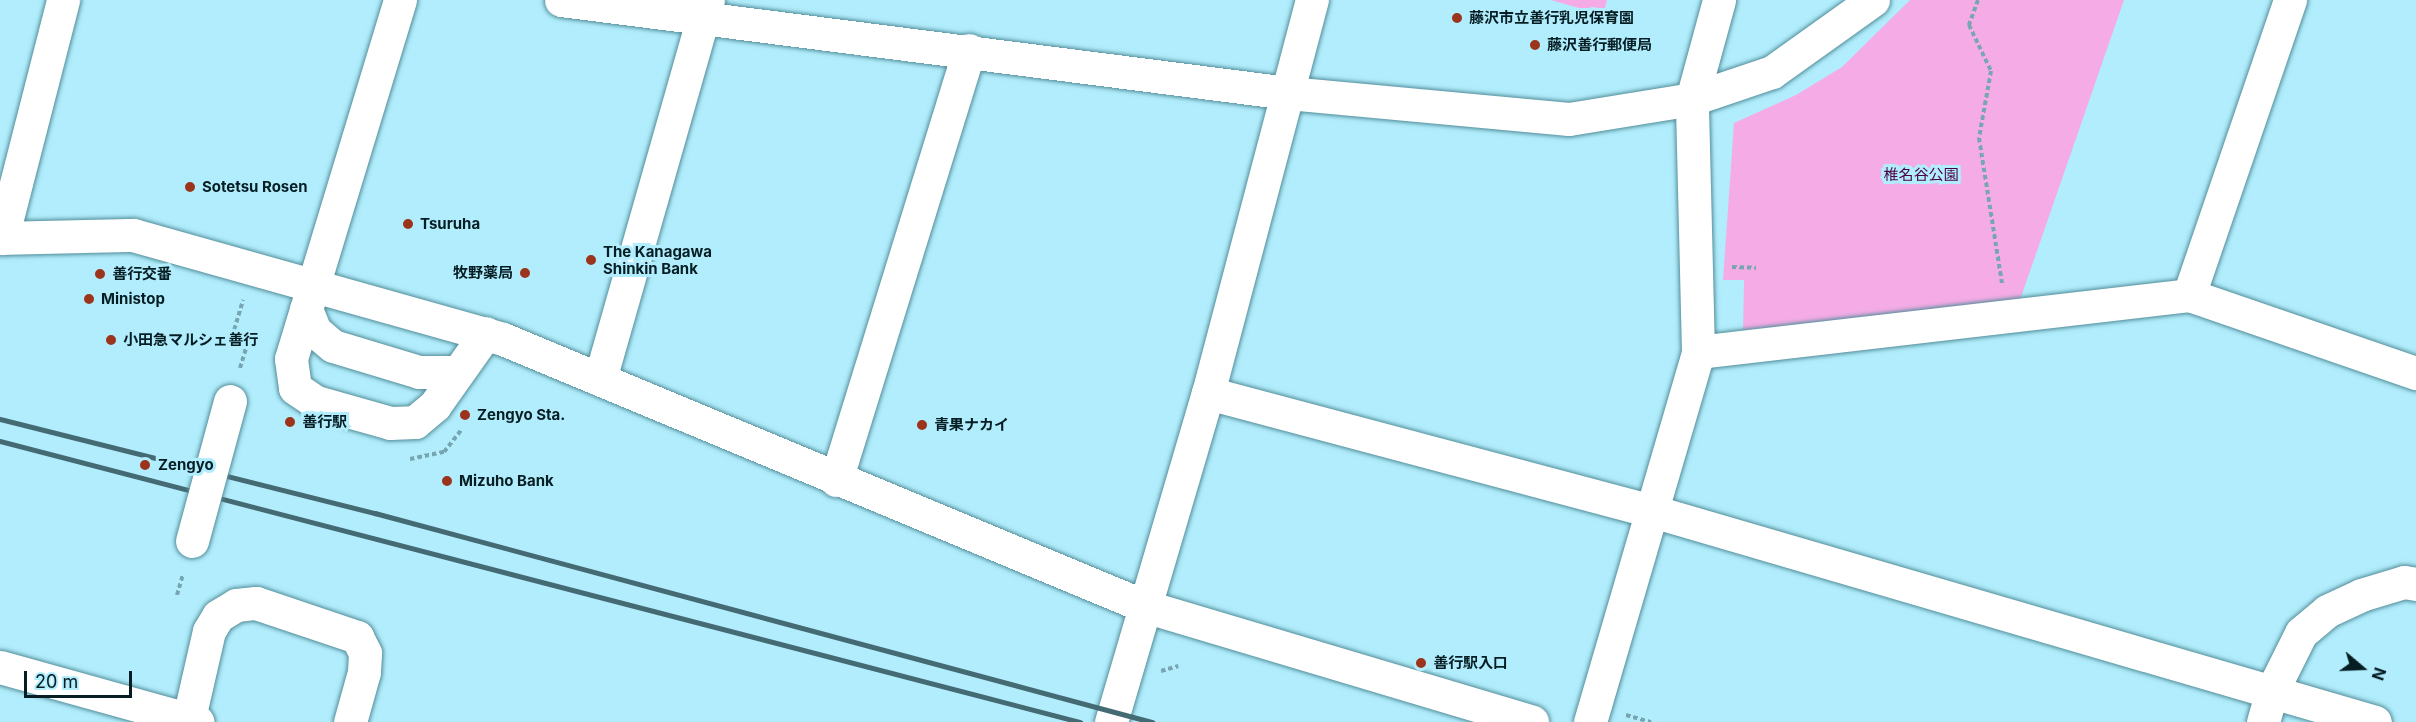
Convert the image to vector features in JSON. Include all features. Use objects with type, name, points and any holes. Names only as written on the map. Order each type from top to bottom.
[{"type":"street","points":[[63,0],[1,238],[133,235],[309,297],[486,333],[1144,606],[1532,722]]},
{"type":"street","points":[[400,0],[291,359],[295,388],[316,402],[390,423],[415,422],[458,372],[486,333]]},
{"type":"street","points":[[561,0],[706,8],[969,50],[1287,93],[1569,119],[1692,99],[1772,72],[1873,0]]},
{"type":"street","points":[[1111,722],[1208,393],[1312,0]]},
{"type":"street","points":[[1605,717],[1652,511],[1698,352],[1692,99],[1719,0]]},
{"type":"street","points":[[2189,295],[2290,0]]},
{"type":"street","points":[[600,379],[706,8]]},
{"type":"street","points":[[836,480],[969,50]]},
{"type":"street","points":[[1698,352],[2189,295],[2416,373]]},
{"type":"street","points":[[309,297],[315,331],[333,346],[419,372],[458,372]]},
{"type":"street","points":[[1208,393],[1652,511],[2375,722]]},
{"type":"street","points":[[192,541],[230,401]]},
{"type":"street","points":[[2263,722],[2271,691],[2301,633],[2326,611],[2404,582],[2416,584]]},
{"type":"street","points":[[0,667],[194,720],[209,630],[218,616],[236,605],[256,603],[357,637],[365,653],[364,672],[350,722]]},
{"type":"path","points":[[1978,0],[1969,25],[1991,71],[1979,138],[2006,316]]},
{"type":"path","points":[[243,356],[246,348],[230,344],[244,297]]},
{"type":"path","points":[[177,595],[183,577]]},
{"type":"path","points":[[1605,717],[1652,722]]},
{"type":"green space","points":[[1551,0],[1607,0],[1603,15]]},
{"type":"green space","name":"椎名谷公園","points":[[1910,0],[2124,0],[2020,300],[1743,330],[1744,280],[1723,280],[1734,123],[1796,95],[1842,67]]},
{"type":"railway","points":[[0,419],[375,513],[1152,722]]},
{"type":"railway","points":[[0,441],[1080,722]]},
{"type":"place","name":"藤沢市立善行乳児保育園","points":[[1457,18]]},
{"type":"place","name":"藤沢善行郵便局","points":[[1535,45]]},
{"type":"place","name":"Sotetsu Rosen","points":[[190,187]]},
{"type":"place","name":"Tsuruha","points":[[408,224]]},
{"type":"place","name":"The Kanagawa Shinkin Bank","points":[[591,260]]},
{"type":"place","name":"牧野薬局","points":[[525,273]]},
{"type":"place","name":"善行交番","points":[[100,274]]},
{"type":"place","name":"Ministop","points":[[89,299]]},
{"type":"place","name":"小田急マルシェ善行","points":[[111,340]]},
{"type":"place","name":"Zengyo Sta.","points":[[465,415]]},
{"type":"place","name":"善行駅","points":[[290,422]]},
{"type":"place","name":"青果ナカイ","points":[[922,425]]},
{"type":"place","name":"Zengyo","points":[[145,465]]},
{"type":"place","name":"Mizuho Bank","points":[[447,481]]},
{"type":"place","name":"善行駅入口","points":[[1421,663]]}]
